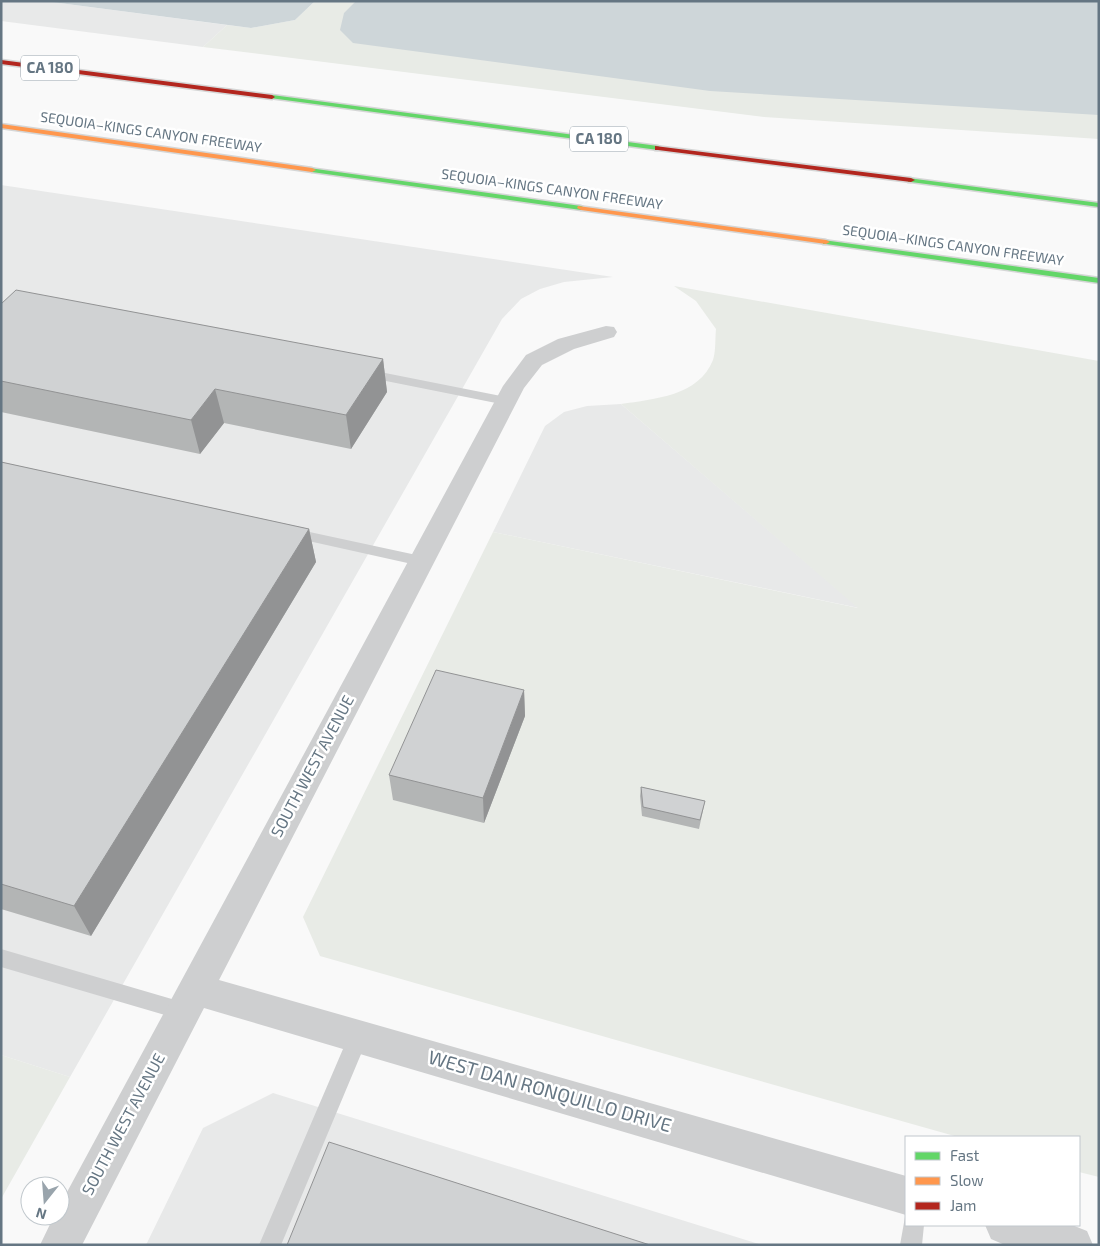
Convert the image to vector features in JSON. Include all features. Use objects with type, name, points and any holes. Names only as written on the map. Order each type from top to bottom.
[{"type":"highway","name":"CA 180","points":[[2,63],[1099,205]]},
{"type":"highway","name":"SEQUOIA–KINGS CANYON FREEWAY","points":[[1,126],[1099,281]]},
{"type":"highway","points":[[1,136],[561,205]]},
{"type":"street","name":"SOUTH WEST AVENUE","points":[[60,1245],[514,386],[534,360],[566,344],[606,332]]},
{"type":"street","name":"WEST DAN RONQUILLO DRIVE","points":[[188,1000],[359,1036],[905,1196]]},
{"type":"street","points":[[1008,1226],[1072,1245]]},
{"type":"lane","points":[[352,371],[506,401]]},
{"type":"lane","points":[[275,529],[421,561]]},
{"type":"lane","points":[[1,958],[188,1000]]},
{"type":"lane","points":[[270,1245],[359,1036]]},
{"type":"lane","points":[[911,1245],[913,1226]]},
{"type":"shaded area","points":[[1,1],[44,1],[227,25],[203,47],[1,21]]},
{"type":"shaded area","points":[[44,1],[315,1],[295,20],[251,28]]},
{"type":"shaded area","points":[[315,1],[1099,1],[1099,139],[764,117],[203,47],[227,25],[251,28],[295,20]]},
{"type":"shaded area","points":[[356,1],[1099,1],[1099,115],[710,91],[353,43],[340,30],[344,13]]},
{"type":"shaded area","points":[[1,185],[613,277],[564,282],[540,289],[521,299],[502,319],[70,1077],[1,1055]]},
{"type":"shaded area","points":[[674,286],[1099,361],[1099,1177],[1080,1172],[1080,1136],[954,1136],[320,956],[303,917],[493,532],[858,608],[621,404],[674,394],[697,381],[706,372],[713,360],[716,329],[696,301]]},
{"type":"shaded area","points":[[621,404],[859,608],[493,532],[545,426],[564,412],[587,406]]},
{"type":"shaded area","points":[[1,1055],[70,1077],[1,1199]]},
{"type":"shaded area","points":[[273,1093],[762,1245],[146,1245],[203,1128]]},
{"type":"building","points":[[16,290],[383,359],[346,415],[215,389],[191,420],[1,381],[1,304]]},
{"type":"building","points":[[1,462],[309,529],[74,906],[1,884]]},
{"type":"building","points":[[436,670],[524,690],[483,798],[389,775]]},
{"type":"building","points":[[641,787],[705,801],[700,820],[643,807]]},
{"type":"building","points":[[329,1142],[650,1245],[287,1245]]},
{"type":"traffic: fast","points":[[272,97],[658,148]]},
{"type":"traffic: fast","points":[[312,170],[581,208]]},
{"type":"traffic: fast","points":[[911,180],[1099,205]]},
{"type":"traffic: fast","points":[[826,242],[1099,281]]},
{"type":"traffic: slow","points":[[1,126],[312,170]]},
{"type":"traffic: slow","points":[[581,208],[826,242]]},
{"type":"traffic: jam","points":[[1,62],[272,97]]},
{"type":"traffic: jam","points":[[658,148],[911,180]]}]
